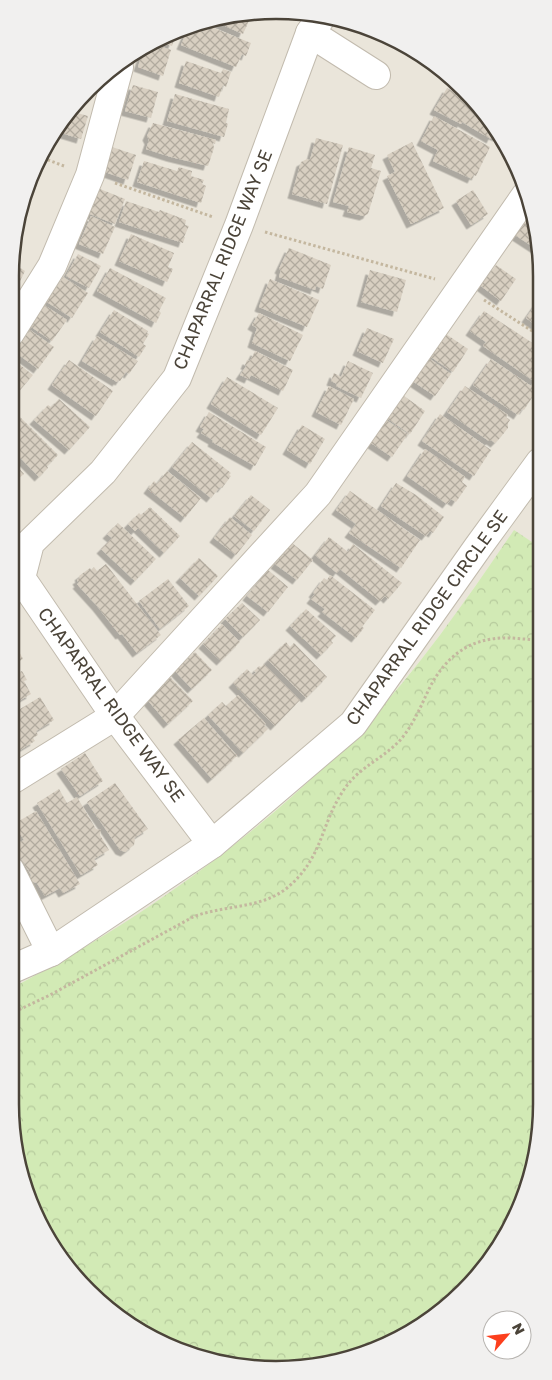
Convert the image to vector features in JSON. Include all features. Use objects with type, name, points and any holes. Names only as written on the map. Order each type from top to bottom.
[{"type":"street","points":[[315,26],[376,75]]},
{"type":"street","name":"CHAPARRAL RIDGE WAY SE","points":[[212,844],[115,716],[21,578],[30,544],[103,472],[177,378],[239,225],[315,26]]},
{"type":"street","points":[[19,319],[52,266],[90,175],[118,72]]},
{"type":"street","points":[[19,775],[115,716],[318,494],[522,201]]},
{"type":"street","name":"CHAPARRAL RIDGE CIRCLE SE","points":[[19,966],[51,952],[212,844],[353,724],[478,546],[533,471]]},
{"type":"street","points":[[19,888],[51,952]]},
{"type":"path","points":[[46,159],[239,225],[463,286],[533,331]]},
{"type":"path","points":[[19,1010],[50,995],[193,917],[203,913],[252,903],[285,889],[304,870],[314,856],[334,808],[353,777],[401,739],[414,722],[435,677],[443,665],[464,649],[491,639],[533,640]]},
{"type":"shaded area","points":[[259,19],[310,21],[359,32],[405,53],[433,72],[458,94],[480,119],[499,147],[520,193],[533,259],[533,543],[514,531],[455,615],[384,705],[303,787],[244,838],[173,892],[75,954],[19,984],[19,259],[32,193],[53,147],[83,106],[119,72],[162,45],[193,32]]},
{"type":"green space","points":[[514,530],[533,543],[533,1121],[520,1187],[499,1233],[469,1274],[433,1308],[390,1335],[359,1348],[293,1361],[242,1359],[193,1348],[147,1327],[106,1297],[72,1261],[45,1218],[32,1187],[19,1121],[19,984],[106,934],[152,904],[197,873],[283,804],[324,767],[384,705],[461,607]]},
{"type":"building","points":[[249,20],[243,34],[222,25]]},
{"type":"building","points":[[212,27],[251,43],[246,56],[242,54],[236,67],[181,45],[185,35],[199,30],[203,32],[204,29]]},
{"type":"building","points":[[174,40],[172,46],[165,44]]},
{"type":"building","points":[[160,46],[171,50],[163,76],[138,67],[141,57]]},
{"type":"building","points":[[186,61],[221,73],[223,69],[231,72],[226,87],[223,85],[219,97],[179,83]]},
{"type":"building","points":[[133,85],[158,92],[151,118],[125,111]]},
{"type":"building","points":[[447,88],[458,94],[492,136],[491,139],[462,122],[461,124],[434,110]]},
{"type":"building","points":[[175,94],[229,109],[226,123],[228,124],[224,137],[167,121]]},
{"type":"building","points":[[77,113],[88,116],[81,139],[62,133]]},
{"type":"building","points":[[434,116],[490,147],[476,176],[474,175],[472,179],[433,161],[438,150],[421,141]]},
{"type":"building","points":[[153,123],[216,140],[215,144],[213,143],[214,148],[208,166],[146,149],[149,140],[147,136]]},
{"type":"building","points":[[316,138],[343,145],[327,204],[292,194],[301,162],[307,159],[310,160]]},
{"type":"building","points":[[412,142],[444,208],[411,224],[387,176],[395,172],[387,155]]},
{"type":"building","points":[[112,147],[136,155],[128,180],[105,172]]},
{"type":"building","points":[[349,147],[375,155],[371,168],[381,171],[368,214],[364,216],[347,212],[349,206],[333,202]]},
{"type":"building","points":[[144,161],[177,171],[179,167],[192,171],[191,176],[204,180],[202,184],[206,186],[201,203],[137,182]]},
{"type":"building","points":[[100,189],[125,199],[115,224],[90,214]]},
{"type":"building","points":[[473,190],[488,214],[471,225],[456,201]]},
{"type":"building","points":[[126,201],[159,212],[160,210],[186,220],[185,225],[189,226],[183,243],[119,222]]},
{"type":"building","points":[[91,216],[115,227],[103,254],[79,244]]},
{"type":"building","points":[[526,218],[531,246],[515,235]]},
{"type":"building","points":[[131,234],[174,253],[168,267],[173,269],[167,282],[119,261]]},
{"type":"building","points":[[289,248],[331,265],[323,289],[316,286],[315,290],[279,277],[281,270],[279,269]]},
{"type":"building","points":[[78,254],[101,266],[89,288],[66,276]]},
{"type":"building","points":[[496,265],[516,279],[501,301],[481,286]]},
{"type":"building","points":[[19,267],[25,271],[19,280]]},
{"type":"building","points":[[110,268],[166,298],[159,311],[161,313],[156,323],[97,291]]},
{"type":"building","points":[[370,270],[406,280],[397,312],[361,302]]},
{"type":"building","points":[[63,277],[88,293],[72,318],[47,302]]},
{"type":"building","points":[[270,279],[319,300],[307,327],[259,307]]},
{"type":"building","points":[[44,305],[67,320],[52,341],[30,326]]},
{"type":"building","points":[[533,308],[533,323],[526,318]]},
{"type":"building","points":[[114,310],[148,331],[147,333],[149,334],[143,344],[146,346],[139,357],[100,332]]},
{"type":"building","points":[[484,311],[533,343],[533,381],[483,346],[486,342],[470,331]]},
{"type":"building","points":[[259,313],[303,335],[290,361],[252,343],[257,328],[252,325]]},
{"type":"building","points":[[367,328],[394,339],[383,363],[357,351]]},
{"type":"building","points":[[30,330],[54,347],[38,369],[19,355],[19,346]]},
{"type":"building","points":[[446,334],[468,349],[453,372],[431,357]]},
{"type":"building","points":[[97,336],[138,361],[129,374],[126,372],[120,381],[118,380],[117,382],[82,361]]},
{"type":"building","points":[[255,351],[293,370],[283,391],[251,375],[249,379],[240,375],[247,365],[245,365],[247,360],[250,361]]},
{"type":"building","points":[[430,359],[451,374],[435,396],[414,382]]},
{"type":"building","points":[[491,359],[533,387],[533,396],[524,410],[522,409],[518,415],[473,385]]},
{"type":"building","points":[[69,360],[113,391],[96,416],[52,385]]},
{"type":"building","points":[[348,361],[373,373],[361,398],[336,386],[337,384],[331,381],[334,373],[341,377]]},
{"type":"building","points":[[19,364],[33,375],[19,391]]},
{"type":"building","points":[[227,377],[278,408],[261,435],[211,404]]},
{"type":"building","points":[[329,386],[354,399],[341,425],[316,412]]},
{"type":"building","points":[[465,386],[508,415],[506,417],[510,420],[508,428],[495,443],[491,440],[489,441],[447,412]]},
{"type":"building","points":[[404,396],[425,411],[410,434],[388,419]]},
{"type":"building","points":[[59,399],[90,427],[69,450],[34,420],[48,405],[51,407]]},
{"type":"building","points":[[209,412],[266,447],[255,466],[212,442],[213,440],[201,433],[204,429],[200,427]]},
{"type":"building","points":[[440,414],[491,450],[474,476],[422,441]]},
{"type":"building","points":[[19,416],[58,455],[39,477],[19,456]]},
{"type":"building","points":[[386,420],[408,434],[392,457],[371,443]]},
{"type":"building","points":[[302,425],[325,439],[310,464],[287,450]]},
{"type":"building","points":[[192,442],[231,473],[229,475],[231,476],[222,488],[220,487],[211,498],[172,467]]},
{"type":"building","points":[[425,449],[465,477],[462,482],[467,486],[456,502],[451,499],[447,504],[407,476]]},
{"type":"building","points":[[19,468],[24,474],[19,478]]},
{"type":"building","points":[[167,471],[201,498],[185,518],[148,489],[154,481],[157,484]]},
{"type":"building","points":[[396,483],[416,495],[444,517],[433,533],[430,531],[426,536],[381,506]]},
{"type":"building","points":[[350,491],[420,540],[401,568],[349,533],[356,524],[336,510]]},
{"type":"building","points":[[251,495],[270,510],[254,531],[234,516]]},
{"type":"building","points":[[150,507],[180,536],[164,553],[138,528],[135,531],[128,524],[139,513],[141,515]]},
{"type":"building","points":[[230,517],[252,535],[236,555],[214,538]]},
{"type":"building","points":[[118,523],[156,559],[135,581],[101,549],[112,538],[107,534]]},
{"type":"building","points":[[329,537],[348,552],[353,544],[402,583],[388,599],[385,596],[380,601],[340,569],[337,573],[315,555]]},
{"type":"building","points":[[292,543],[313,560],[297,580],[275,564]]},
{"type":"building","points":[[199,558],[218,576],[199,596],[180,578]]},
{"type":"building","points":[[106,564],[161,635],[137,653],[77,584],[79,583],[77,580],[80,578],[79,576],[90,568],[91,570],[94,567],[97,571]]},
{"type":"building","points":[[268,570],[288,587],[268,612],[247,596]]},
{"type":"building","points":[[330,575],[375,610],[356,638],[322,612],[325,609],[311,599],[324,578],[327,580]]},
{"type":"building","points":[[168,579],[189,606],[160,629],[139,601]]},
{"type":"building","points":[[242,603],[260,620],[243,637],[225,619]]},
{"type":"building","points":[[306,609],[336,636],[331,641],[333,643],[321,655],[290,626]]},
{"type":"building","points":[[222,624],[240,642],[221,661],[203,644]]},
{"type":"building","points":[[286,642],[290,647],[294,643],[327,677],[306,698],[268,660]]},
{"type":"building","points":[[19,651],[23,659],[19,661]]},
{"type":"building","points":[[195,652],[212,670],[192,689],[175,671]]},
{"type":"building","points":[[264,664],[300,700],[275,726],[233,683],[247,669],[253,675],[259,666],[261,667]]},
{"type":"building","points":[[22,671],[27,680],[24,681],[31,694],[19,701],[19,672]]},
{"type":"building","points":[[169,676],[193,701],[168,724],[145,697]]},
{"type":"building","points":[[238,695],[266,724],[264,725],[268,729],[243,753],[208,715],[222,702],[226,706]]},
{"type":"building","points":[[40,697],[54,720],[36,731],[38,735],[33,738],[35,741],[19,751],[19,710]]},
{"type":"building","points":[[204,718],[237,756],[212,779],[178,740]]},
{"type":"building","points":[[85,753],[103,781],[80,796],[61,769]]},
{"type":"building","points":[[115,783],[148,829],[134,838],[134,845],[125,852],[120,850],[87,802]]},
{"type":"building","points":[[59,789],[67,803],[77,797],[96,829],[101,830],[100,835],[109,850],[94,859],[98,865],[81,875],[37,803]]},
{"type":"building","points":[[36,811],[80,884],[63,893],[60,888],[45,896],[37,883],[30,881],[31,875],[19,855],[19,842],[24,840],[19,832],[19,821]]}]
